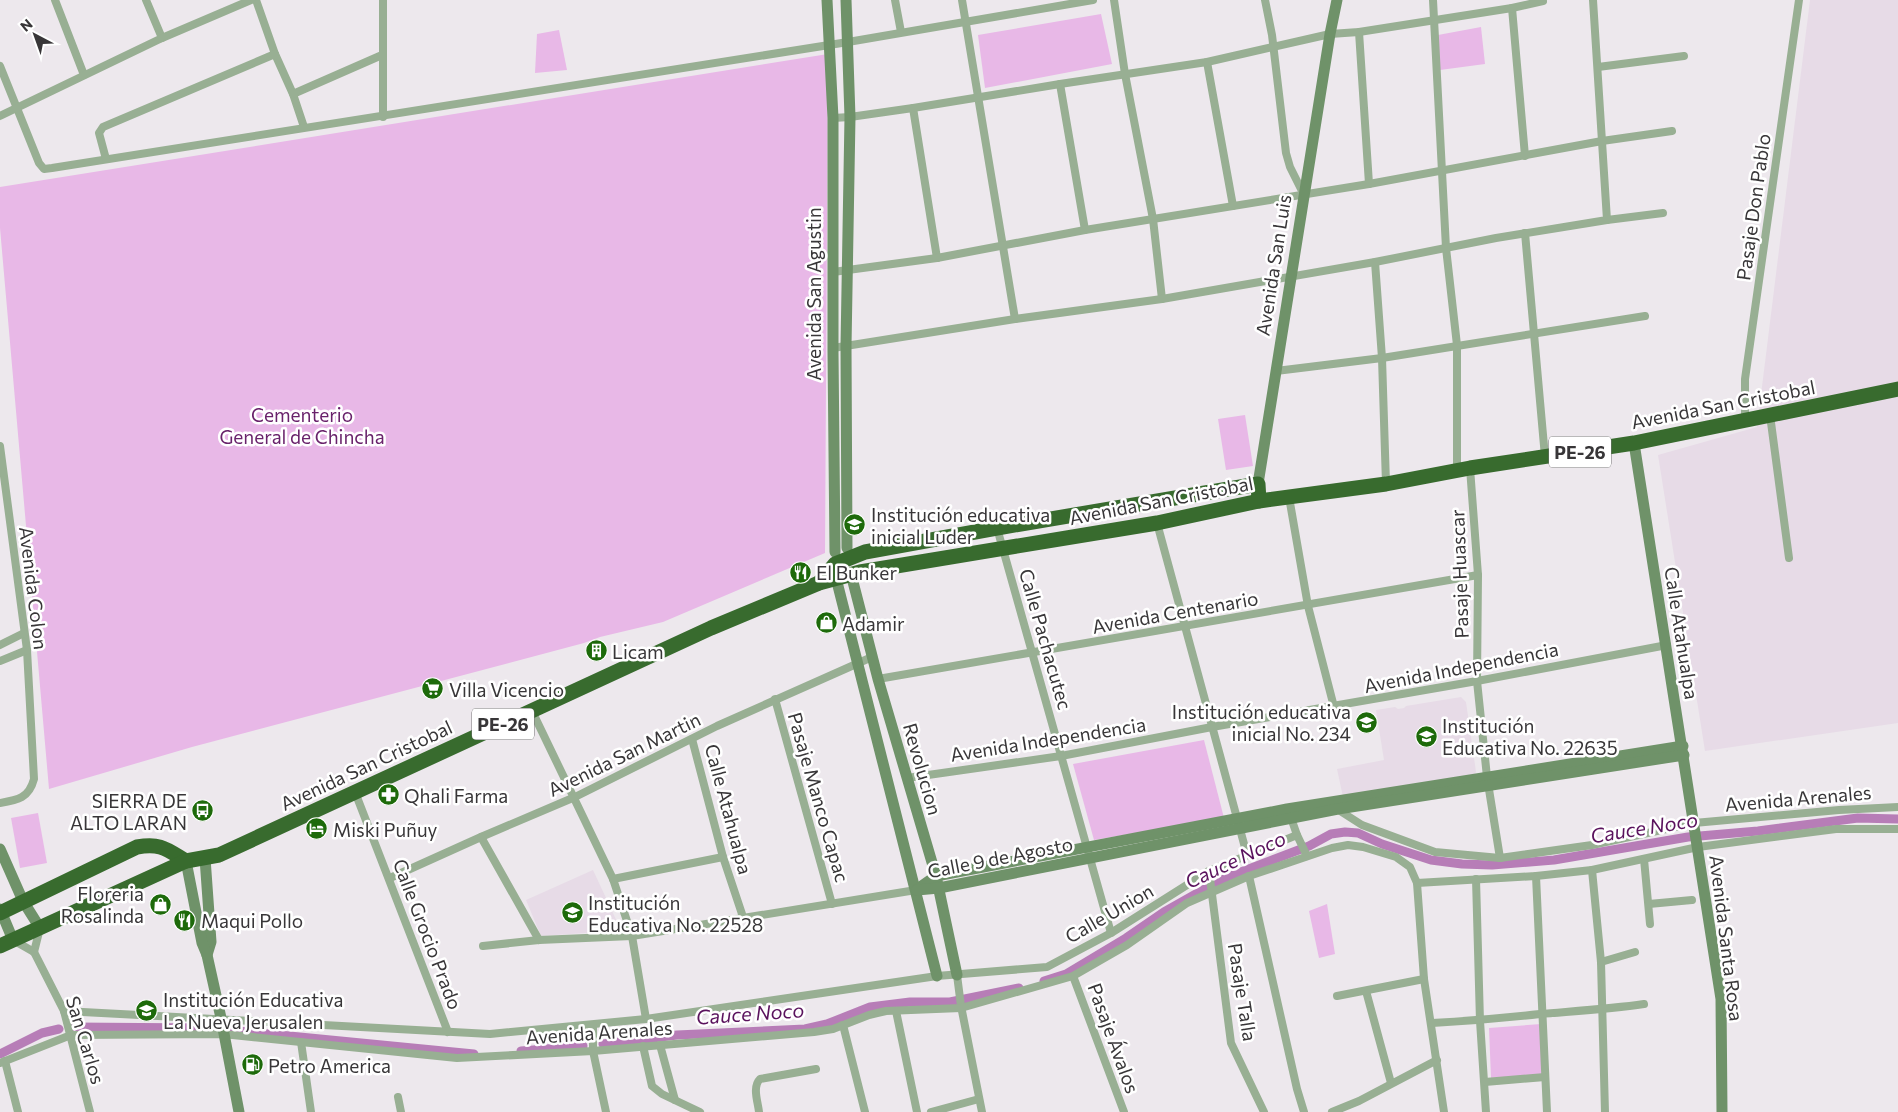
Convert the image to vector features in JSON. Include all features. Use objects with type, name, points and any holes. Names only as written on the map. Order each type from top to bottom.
[{"type":"highway","name":"Avenida San Cristobal","points":[[186,861],[219,855],[711,628],[819,583],[840,560],[851,574],[1157,523],[1259,501],[1386,484],[1545,458],[1898,389]]},
{"type":"highway","points":[[840,560],[865,552],[1258,484]]},
{"type":"highway","name":"Avenida San Luis","points":[[1258,484],[1259,501]]},
{"type":"highway","points":[[1120,508],[1125,528]]},
{"type":"highway","points":[[0,911],[137,847],[160,846],[186,861]]},
{"type":"highway","name":"PE-26","points":[[6,943],[186,861]]},
{"type":"street","points":[[55,0],[84,75]]},
{"type":"street","points":[[146,0],[162,38]]},
{"type":"street","points":[[0,116],[162,38],[251,0]]},
{"type":"street","points":[[256,0],[304,127]]},
{"type":"street","points":[[383,0],[383,117]]},
{"type":"street","name":"Avenida San Agustin","points":[[827,0],[833,118],[833,348],[840,560]]},
{"type":"street","name":"Avenida San Agustin","points":[[840,560],[850,117],[846,0]]},
{"type":"street","points":[[895,0],[901,32]]},
{"type":"street","points":[[962,0],[1001,246],[1015,319]]},
{"type":"street","points":[[1044,0],[1046,9]]},
{"type":"street","points":[[0,66],[39,163],[44,169],[304,127],[383,117],[966,23],[1093,0]]},
{"type":"street","points":[[1114,0],[1125,74],[1153,219],[1162,299]]},
{"type":"street","points":[[1265,0],[1272,35],[1286,153],[1290,167],[1304,195]]},
{"type":"street","name":"Avenida San Luis","points":[[1330,0],[1326,26],[1330,34]]},
{"type":"street","name":"Avenida San Luis","points":[[1258,484],[1337,0]]},
{"type":"street","name":"Pasaje Huascar","points":[[1433,0],[1446,248],[1457,345],[1464,470],[1478,575],[1477,681],[1488,781],[1500,858]]},
{"type":"street","points":[[833,118],[913,108],[1207,62],[1330,34],[1359,32],[1512,8],[1544,0]]},
{"type":"street","points":[[1593,0],[1607,220]]},
{"type":"street","name":"Pasaje Don Pablo","points":[[1745,419],[1745,379],[1799,0]]},
{"type":"street","points":[[1512,8],[1525,156]]},
{"type":"street","points":[[1359,32],[1369,184]]},
{"type":"street","points":[[106,159],[99,133],[103,127],[275,54]]},
{"type":"street","points":[[293,94],[382,55]]},
{"type":"street","points":[[1598,67],[1684,56]]},
{"type":"street","points":[[1207,62],[1233,206]]},
{"type":"street","points":[[1060,84],[1085,230]]},
{"type":"street","points":[[913,108],[938,258]]},
{"type":"street","points":[[833,272],[938,258],[1085,230],[1304,195],[1602,141],[1672,131]]},
{"type":"street","points":[[833,348],[1015,319],[1162,299],[1291,275],[1375,262],[1526,233],[1662,213]]},
{"type":"street","points":[[1526,233],[1545,458]]},
{"type":"street","points":[[1375,262],[1382,358],[1386,484]]},
{"type":"street","points":[[1276,370],[1382,358],[1645,316]]},
{"type":"street","points":[[1770,415],[1789,558]]},
{"type":"street","name":"Calle Atahualpa","points":[[1634,442],[1695,826]]},
{"type":"street","name":"Avenida Colon","points":[[0,446],[1,466],[26,650],[34,779],[29,792],[18,800],[0,803]]},
{"type":"street","points":[[1288,497],[1308,606],[1334,707]]},
{"type":"street","points":[[1157,523],[1247,855]]},
{"type":"street","name":"Calle Pachacutec","points":[[997,528],[1111,933]]},
{"type":"street","name":"Revolucion","points":[[840,560],[858,662],[938,976]]},
{"type":"street","name":"Revolucion","points":[[851,574],[878,679],[937,882],[957,975]]},
{"type":"street","name":"Avenida Centenario","points":[[878,679],[1308,606],[1478,575]]},
{"type":"street","points":[[0,645],[24,633]]},
{"type":"street","name":"Avenida Independencia","points":[[907,778],[1061,756],[1666,645]]},
{"type":"street","points":[[0,661],[26,650]]},
{"type":"street","name":"Avenida San Martin","points":[[390,878],[575,797],[774,699],[872,656]]},
{"type":"street","name":"Pasaje Manco Capac","points":[[774,699],[832,904]]},
{"type":"street","points":[[532,711],[613,879],[632,936],[646,1019]]},
{"type":"street","name":"Calle Atahualpa","points":[[692,739],[723,857],[743,918]]},
{"type":"street","name":"Calle 9 de Agosto","points":[[916,890],[937,882],[1239,823],[1290,814],[1338,809],[1488,781],[1683,750]]},
{"type":"street","name":"Calle 9 de Agosto","points":[[1290,814],[1326,802],[1488,781]]},
{"type":"street","name":"Calle Grocio Prado","points":[[356,792],[448,1032]]},
{"type":"street","name":"Avenida Arenales","points":[[1326,802],[1362,825],[1435,852],[1500,858],[1592,845],[1695,826],[1839,810],[1898,807]]},
{"type":"street","points":[[1290,814],[1306,853]]},
{"type":"street","name":"Avenida Santa Rosa","points":[[1695,826],[1721,999],[1722,1112]]},
{"type":"street","name":"Avenida Arenales","points":[[2,1062],[71,1035],[223,1034],[457,1058],[593,1051],[814,1032],[833,1029],[869,1015],[896,1011],[961,1007],[1074,976],[1127,945],[1212,887],[1249,876],[1306,853],[1348,845],[1378,850],[1405,862],[1410,867],[1417,883],[1536,876],[1592,870],[1698,845],[1836,829],[1898,829]]},
{"type":"street","points":[[481,837],[539,940]]},
{"type":"street","name":"Calle Union","points":[[957,975],[1047,967],[1111,933],[1210,871],[1247,855],[1299,837]]},
{"type":"street","points":[[0,849],[23,901],[40,928],[34,952],[6,943],[0,911]]},
{"type":"street","points":[[613,879],[723,857]]},
{"type":"street","points":[[205,858],[211,942],[207,955]]},
{"type":"street","points":[[1644,859],[1650,924]]},
{"type":"street","points":[[186,861],[202,943],[207,955],[221,1018],[238,1112]]},
{"type":"street","points":[[1592,870],[1601,962],[1605,1112]]},
{"type":"street","name":"Pasaje Talla","points":[[1210,871],[1231,1044],[1264,1112]]},
{"type":"street","points":[[1249,876],[1297,1089],[1304,1112]]},
{"type":"street","points":[[1536,876],[1547,1112]]},
{"type":"street","points":[[1476,879],[1480,1021],[1486,1112]]},
{"type":"street","points":[[1417,883],[1424,979],[1444,1112]]},
{"type":"street","points":[[483,946],[539,940],[632,936],[916,890]]},
{"type":"street","points":[[1649,904],[1692,900]]},
{"type":"street","name":"San Carlos","points":[[34,952],[64,1011],[90,1112]]},
{"type":"street","points":[[1601,962],[1635,952]]},
{"type":"street","points":[[957,975],[961,1007],[982,1112]]},
{"type":"street","name":"Avenida Arenales","points":[[64,1011],[490,1034],[646,1019],[938,976],[957,975]]},
{"type":"street","name":"Pasaje Ávalos","points":[[1074,976],[1124,1112]]},
{"type":"street","points":[[1337,996],[1424,979]]},
{"type":"street","points":[[1366,991],[1391,1084]]},
{"type":"street","points":[[1432,1023],[1480,1021],[1602,1010],[1644,1004]]},
{"type":"street","points":[[896,1011],[916,1112]]},
{"type":"street","points":[[593,1025],[593,1051],[606,1112]]},
{"type":"street","points":[[844,1025],[866,1112]]},
{"type":"street","points":[[301,1042],[310,1112]]},
{"type":"street","points":[[660,1044],[675,1100]]},
{"type":"street","points":[[643,1046],[652,1086],[662,1094],[700,1112]]},
{"type":"street","points":[[1332,1112],[1359,1101],[1437,1060]]},
{"type":"street","points":[[2,1062],[18,1112]]},
{"type":"street","points":[[759,1112],[756,1083],[760,1080],[816,1069]]},
{"type":"street","points":[[1485,1082],[1545,1077]]},
{"type":"street","points":[[398,1097],[400,1112]]},
{"type":"street","points":[[931,1112],[979,1099]]},
{"type":"shaded area","points":[[1810,0],[1898,0],[1898,723],[1705,751],[1658,455],[1757,427]]},
{"type":"shaded area","name":"Institución Educativa No. 22635","points":[[1461,697],[1466,702],[1475,774],[1343,797],[1337,769],[1384,760],[1376,710],[1395,707],[1398,709]]},
{"type":"shaded area","name":"Institución Educativa No. 22528","points":[[593,870],[619,926],[614,931],[541,936],[526,900]]},
{"type":"green space","points":[[1101,14],[1112,64],[985,88],[978,35]]},
{"type":"green space","points":[[1481,27],[1485,64],[1440,70],[1438,35]]},
{"type":"green space","points":[[559,30],[567,70],[535,73],[537,34]]},
{"type":"green space","name":"Cementerio General de Chincha","points":[[828,54],[825,553],[663,622],[600,637],[584,643],[192,747],[49,789],[0,228],[0,187]]},
{"type":"green space","points":[[1245,415],[1253,466],[1226,470],[1218,419]]},
{"type":"green space","points":[[1204,740],[1224,818],[1094,840],[1073,764]]},
{"type":"green space","points":[[38,813],[47,863],[20,868],[11,818]]},
{"type":"green space","points":[[1327,904],[1335,954],[1319,958],[1309,911]]},
{"type":"green space","points":[[1541,1024],[1543,1075],[1491,1078],[1489,1028]]},
{"type":"waterway","name":"Cauce Noco","points":[[1044,981],[1066,974],[1126,938],[1164,912],[1228,877],[1309,846],[1331,834],[1358,833],[1382,844],[1431,860],[1492,865],[1554,860],[1688,837],[1758,831],[1858,818],[1898,819]]},
{"type":"waterway","name":"Cauce Noco","points":[[603,1044],[677,1035],[805,1029],[827,1024],[870,1007],[910,1002],[950,1002],[1019,988]]},
{"type":"waterway","name":"Cauce Noco","points":[[73,1027],[208,1028],[474,1054]]},
{"type":"waterway","name":"Cauce Noco","points":[[0,1054],[42,1033],[59,1029]]},
{"type":"waterway","name":"Cauce Noco","points":[[521,1051],[583,1046]]},
{"type":"place","name":"Institución educativa inicial Luder","points":[[855,525]]},
{"type":"place","name":"El Bunker","points":[[800,572]]},
{"type":"place","name":"Adamir","points":[[826,623]]},
{"type":"place","name":"Licam","points":[[596,651]]},
{"type":"place","name":"Villa Vicencio","points":[[433,689]]},
{"type":"place","name":"Institución educativa inicial No. 234","points":[[1367,722]]},
{"type":"place","name":"Institución Educativa No. 22635","points":[[1426,736]]},
{"type":"place","name":"Qhali Farma","points":[[388,795]]},
{"type":"place","name":"SIERRA DE ALTO LARAN","points":[[203,811]]},
{"type":"place","name":"Miski Puñuy","points":[[317,829]]},
{"type":"place","name":"Floreria Rosalinda","points":[[160,904]]},
{"type":"place","name":"Institución Educativa No. 22528","points":[[572,913]]},
{"type":"place","name":"Maqui Pollo","points":[[185,920]]},
{"type":"place","name":"Institución Educativa La Nueva Jerusalen","points":[[147,1010]]},
{"type":"place","name":"Petro America","points":[[252,1065]]}]
